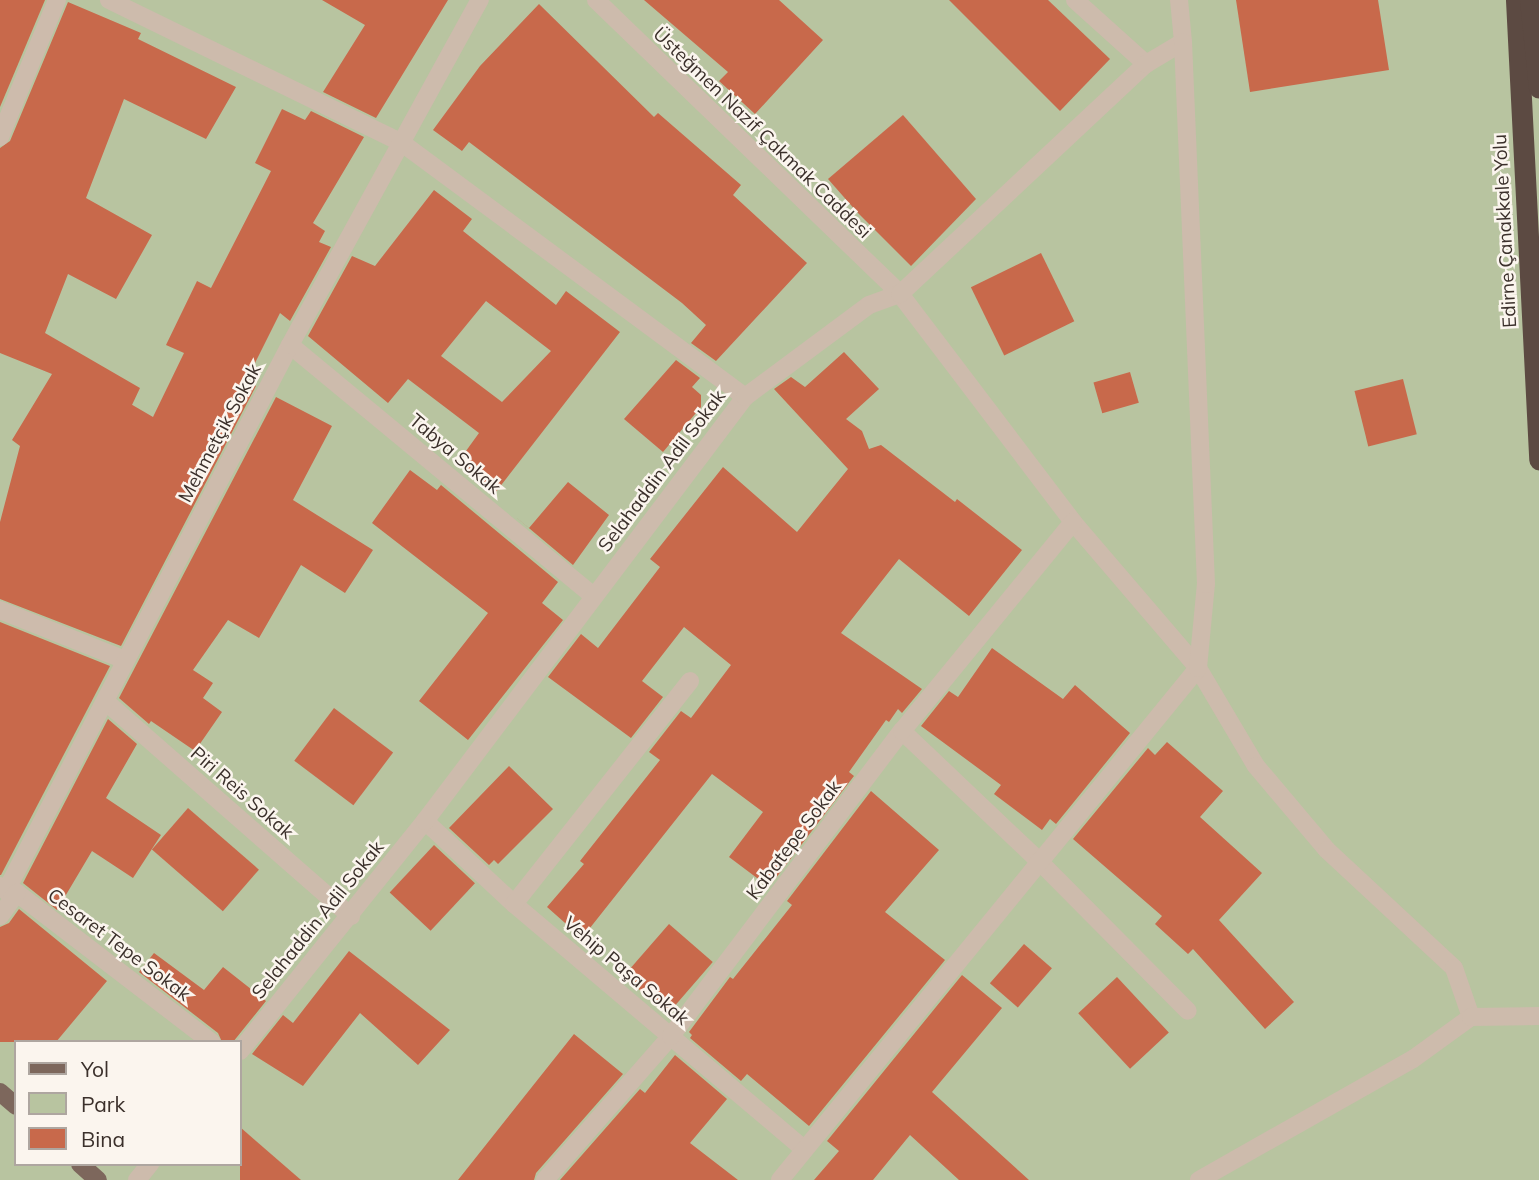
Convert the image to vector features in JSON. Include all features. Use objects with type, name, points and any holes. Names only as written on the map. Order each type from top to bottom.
[{"type":"highway","name":"Edirne Çanakkale Yolu","points":[[1516,0],[1539,459]]},
{"type":"highway","points":[[1530,0],[1539,88]]},
{"type":"main road","points":[[0,1092],[14,1104]]},
{"type":"main road","points":[[82,1166],[97,1180]]},
{"type":"street","points":[[0,137],[57,0]]},
{"type":"street","points":[[108,0],[402,143],[745,397]]},
{"type":"street","name":"Mehmetçik Sokak","points":[[0,916],[8,890],[290,345],[480,0]]},
{"type":"street","name":"Üsteğmen Nazif Çakmak Caddesi","points":[[596,0],[900,294],[1073,522],[1198,668],[1256,766],[1327,850],[1454,968],[1471,1017]]},
{"type":"street","points":[[1075,0],[1146,64]]},
{"type":"street","points":[[780,1180],[1198,668],[1206,584],[1179,0]]},
{"type":"street","name":"Selahaddin Adil Sokak","points":[[242,1049],[425,821],[745,397],[869,305],[900,294],[1146,64],[1183,42]]},
{"type":"street","name":"Tabya Sokak","points":[[290,345],[593,596]]},
{"type":"street","name":"Kabatepe Sokak","points":[[545,1180],[671,1035],[902,731],[1073,522]]},
{"type":"street","points":[[0,610],[125,660]]},
{"type":"street","points":[[514,904],[690,681]]},
{"type":"street","name":"Piri Reis Sokak","points":[[105,701],[351,916]]},
{"type":"street","points":[[902,731],[1039,861],[1188,1011]]},
{"type":"street","name":"Vehip Paşa Sokak","points":[[425,821],[514,904],[804,1149]]},
{"type":"street","name":"Cesaret Tepe Sokak","points":[[8,890],[208,1040]]},
{"type":"street","points":[[1199,1180],[1413,1059],[1471,1017],[1539,1016]]},
{"type":"street","points":[[137,1180],[148,1166]]},
{"type":"green space","points":[[0,0],[1539,0],[1539,1180],[0,1180]]},
{"type":"building","points":[[0,0],[45,0],[0,107]]},
{"type":"building","points":[[322,0],[448,0],[376,118],[323,92],[365,25]]},
{"type":"building","points":[[644,0],[779,0],[823,40],[755,114],[719,81],[728,72]]},
{"type":"building","points":[[949,0],[1048,0],[1110,59],[1060,111]]},
{"type":"building","points":[[1236,0],[1378,0],[1389,70],[1250,92]]},
{"type":"building","points":[[68,2],[141,33],[138,39],[236,87],[206,139],[124,99],[86,198],[152,235],[116,299],[68,274],[45,333],[140,388],[132,405],[153,417],[184,353],[166,345],[197,281],[211,288],[271,171],[255,163],[282,109],[305,120],[311,111],[364,137],[313,223],[325,231],[319,242],[331,247],[290,321],[280,313],[246,381],[256,386],[121,646],[0,599],[0,522],[20,446],[12,440],[52,374],[0,353],[0,148],[10,141]]},
{"type":"building","points":[[539,4],[654,117],[658,113],[741,185],[733,195],[807,263],[716,361],[691,343],[706,325],[682,303],[469,142],[462,151],[433,130],[480,66]]},
{"type":"building","points":[[903,115],[976,199],[911,266],[828,179]]},
{"type":"building","points":[[434,190],[472,219],[463,231],[556,305],[566,291],[620,332],[495,493],[458,462],[479,433],[408,379],[388,403],[308,336],[352,256],[375,266]],"holes":[[[486,301],[551,351],[502,402],[441,356]]]},
{"type":"building","points":[[1041,253],[1074,321],[1004,356],[971,287]]},
{"type":"building","points":[[844,352],[879,389],[846,419],[862,431],[869,449],[881,445],[1022,550],[969,616],[899,559],[841,633],[922,689],[902,713],[898,709],[889,722],[886,720],[849,772],[854,776],[769,887],[729,857],[763,812],[712,774],[582,938],[547,907],[584,864],[580,861],[660,760],[649,752],[681,711],[691,718],[731,665],[684,627],[642,681],[663,697],[631,738],[548,677],[581,634],[598,648],[660,567],[650,559],[723,467],[797,532],[848,469],[774,389],[791,377],[805,387]]},
{"type":"building","points":[[676,360],[700,378],[692,387],[701,395],[701,407],[663,452],[624,419]]},
{"type":"building","points":[[1130,372],[1139,403],[1102,413],[1093,382]]},
{"type":"building","points":[[1403,379],[1417,434],[1368,446],[1354,391]]},
{"type":"building","points":[[276,397],[332,426],[293,500],[373,550],[345,593],[301,565],[259,638],[228,620],[193,670],[213,683],[203,698],[222,712],[195,751],[151,721],[149,724],[119,698]]},
{"type":"building","points":[[410,470],[437,490],[441,485],[558,582],[542,603],[563,620],[468,740],[419,701],[488,613],[372,523]]},
{"type":"building","points":[[568,482],[609,515],[573,565],[498,502],[529,528]]},
{"type":"building","points":[[0,622],[110,666],[1,875],[0,875]]},
{"type":"building","points":[[992,648],[1063,699],[1075,685],[1130,733],[1056,824],[1050,819],[1042,830],[994,794],[1001,785],[921,726],[949,691],[958,697]]},
{"type":"building","points":[[334,708],[393,753],[353,805],[294,761]]},
{"type":"building","points":[[108,719],[137,744],[106,798],[161,835],[133,878],[92,851],[57,910],[23,883]]},
{"type":"building","points":[[1167,742],[1223,791],[1200,817],[1262,873],[1219,920],[1294,1002],[1265,1029],[1193,949],[1188,954],[1155,924],[1162,916],[1073,839],[1148,748],[1155,755]]},
{"type":"building","points":[[509,766],[553,809],[498,864],[494,860],[489,865],[449,828]]},
{"type":"building","points":[[871,791],[939,850],[885,912],[945,960],[809,1126],[747,1074],[741,1081],[690,1038],[692,1035],[689,1032],[730,977],[733,979],[792,905],[787,901]]},
{"type":"building","points":[[188,808],[259,870],[223,911],[152,850]]},
{"type":"building","points":[[434,845],[475,883],[431,931],[390,893]]},
{"type":"building","points":[[19,909],[107,981],[58,1040],[0,1042],[0,927],[9,923]]},
{"type":"building","points":[[669,924],[713,962],[668,1014],[624,976]]},
{"type":"building","points":[[1024,944],[1052,968],[1018,1008],[990,983]]},
{"type":"building","points":[[349,951],[450,1030],[418,1065],[360,1013],[303,1086],[252,1054],[283,1015],[293,1023]]},
{"type":"building","points":[[154,953],[204,990],[223,967],[266,1001],[235,1040],[221,1040],[218,1033],[139,972]]},
{"type":"building","points":[[962,975],[1002,1008],[932,1092],[1029,1180],[959,1180],[910,1135],[873,1180],[814,1180],[839,1151],[827,1141]]},
{"type":"building","points":[[1117,977],[1169,1033],[1130,1069],[1078,1013]]},
{"type":"building","points":[[574,1034],[623,1074],[536,1173],[534,1180],[458,1180]]},
{"type":"building","points":[[675,1055],[727,1099],[690,1143],[738,1180],[560,1180],[640,1089],[645,1093]]},
{"type":"building","points":[[242,1129],[301,1180],[240,1180]]}]
